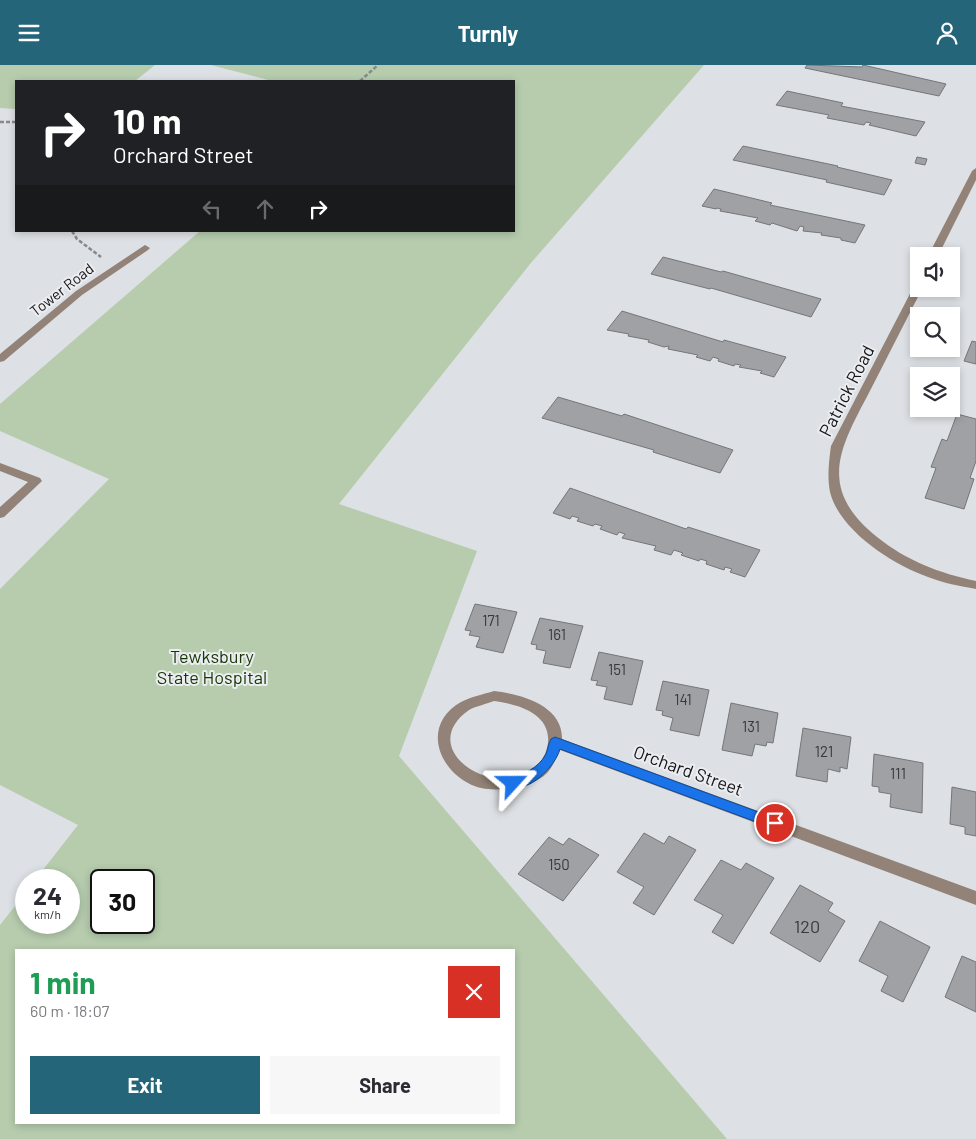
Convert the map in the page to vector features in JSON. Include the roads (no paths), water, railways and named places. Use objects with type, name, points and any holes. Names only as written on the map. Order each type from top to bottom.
[{"type":"street","points":[[938,247],[976,171]]},
{"type":"street","name":"Tower Road","points":[[0,359],[79,293],[145,247]]},
{"type":"street","name":"Patrick Road","points":[[913,297],[837,446],[833,471],[838,500],[854,524],[874,541],[908,562],[930,573],[976,585]]},
{"type":"street","points":[[0,467],[36,481],[0,514]]},
{"type":"street","points":[[494,696],[512,697],[530,703],[544,713],[553,727],[555,742],[552,756],[543,768],[530,777],[513,783],[495,784],[478,781],[462,773],[450,763],[444,749],[443,734],[448,719],[460,707],[476,699],[494,696]]},
{"type":"street","name":"Orchard Street","points":[[555,742],[976,898]]},
{"type":"park label","name":"Tewksbury State Hospital","points":[[212,668]]}]
